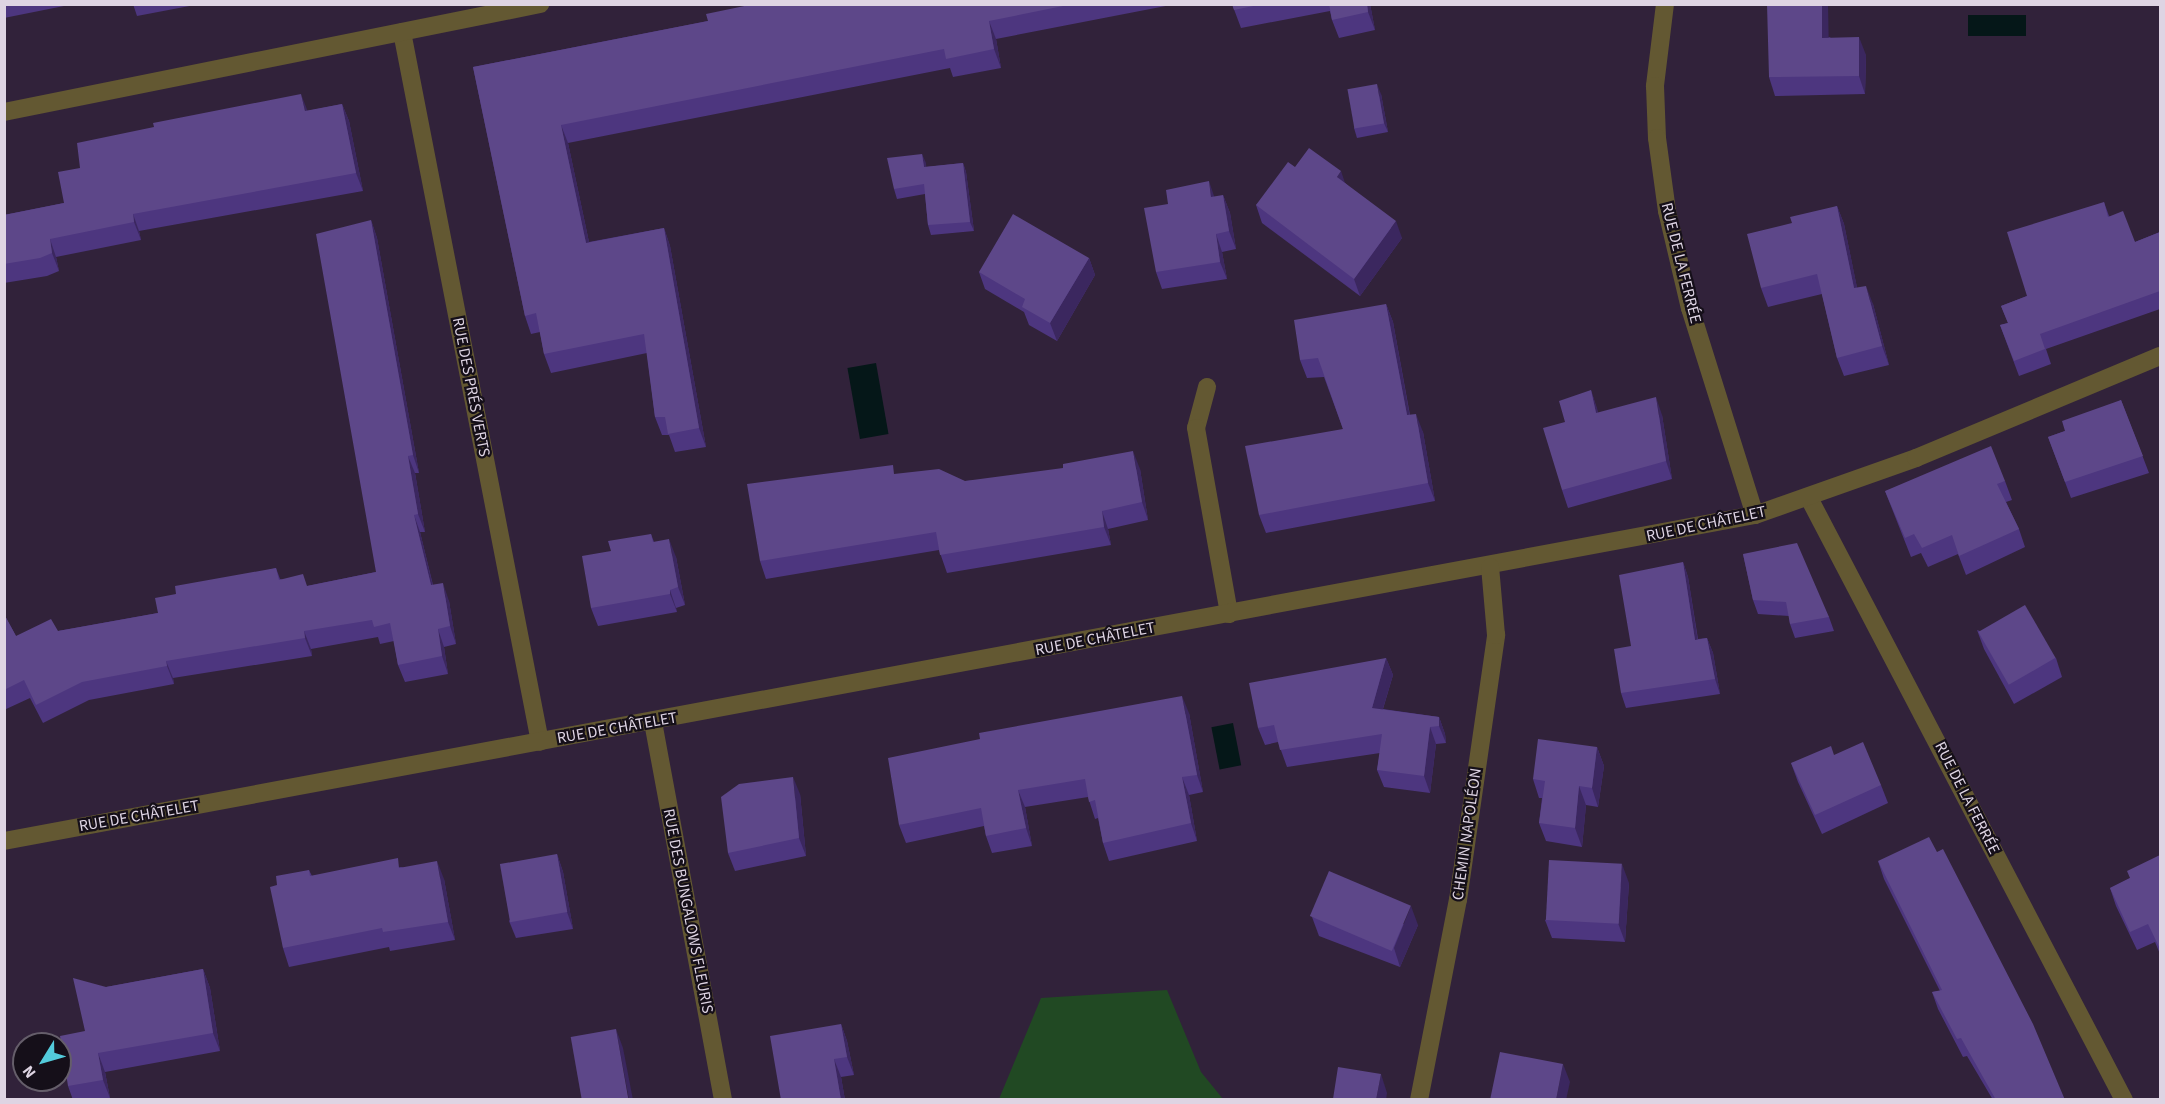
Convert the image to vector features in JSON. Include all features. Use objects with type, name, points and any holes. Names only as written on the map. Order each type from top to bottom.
[{"type":"street","points":[[4,112],[540,4]]},
{"type":"street","name":"RUE DE LA FERRÉE","points":[[1665,4],[1655,86],[1656,138],[1667,211],[1690,308],[1755,515]]},
{"type":"street","name":"RUE DES PRÉS VERTS","points":[[402,32],[540,742]]},
{"type":"street","name":"RUE DE CHÂTELET","points":[[4,841],[1490,567],[1755,515],[1809,498],[2160,356]]},
{"type":"street","points":[[1207,387],[1196,428],[1229,614]]},
{"type":"street","name":"RUE DE LA FERRÉE","points":[[1809,498],[2124,1100]]},
{"type":"street","name":"CHEMIN NAPOLÉON","points":[[1419,1100],[1458,900],[1496,635],[1490,567]]},
{"type":"street","name":"RUE DES BUNGALOWS FLEURIS","points":[[653,722],[723,1100]]},
{"type":"green space","points":[[1167,990],[1201,1072],[1223,1099],[999,1099],[1041,998]]},
{"type":"shaded area","points":[[1968,15],[2026,15],[2026,36],[1968,36]]},
{"type":"shaded area","points":[[876,363],[889,434],[860,439],[847,368]]},
{"type":"shaded area","points":[[1233,723],[1241,765],[1220,769],[1211,727]]},
{"type":"building","points":[[754,4],[1073,4],[989,21],[994,49],[946,59],[944,49],[561,125],[586,243],[664,228],[699,428],[668,434],[665,417],[655,417],[644,334],[544,354],[536,313],[525,316],[473,67],[708,21],[706,14]]},
{"type":"building","points":[[1232,4],[1263,4],[1234,10]]},
{"type":"building","points":[[1329,4],[1367,4],[1368,12],[1332,20]]},
{"type":"building","points":[[1767,4],[1822,4],[1822,38],[1859,37],[1859,76],[1769,77]]},
{"type":"building","points":[[1377,84],[1384,123],[1354,129],[1347,89]]},
{"type":"building","points":[[301,94],[305,111],[342,104],[356,173],[133,214],[134,222],[50,239],[52,253],[40,258],[4,264],[4,215],[64,203],[58,172],[80,168],[77,143],[154,127],[153,123]]},
{"type":"building","points":[[1309,148],[1341,171],[1337,177],[1396,221],[1354,279],[1256,205],[1288,162],[1295,167]]},
{"type":"building","points":[[922,154],[924,167],[963,163],[970,222],[928,225],[924,184],[894,189],[887,158]]},
{"type":"building","points":[[1209,181],[1211,197],[1223,195],[1229,231],[1216,234],[1220,262],[1156,272],[1144,208],[1168,204],[1166,190]]},
{"type":"building","points":[[2104,202],[2108,217],[2123,211],[2135,242],[2160,232],[2160,291],[2040,334],[2045,349],[2014,361],[2000,325],[2008,323],[2001,306],[2027,296],[2007,232]]},
{"type":"building","points":[[1837,206],[1854,288],[1866,286],[1882,346],[1837,358],[1817,274],[1761,288],[1747,234],[1792,223],[1790,217]]},
{"type":"building","points":[[1013,214],[1089,258],[1050,323],[1022,307],[1025,299],[979,272]]},
{"type":"building","points":[[371,220],[413,455],[408,456],[418,514],[414,515],[431,585],[443,583],[450,626],[438,629],[442,656],[398,665],[390,623],[374,627],[372,620],[304,631],[305,638],[166,661],[167,666],[82,682],[36,705],[24,680],[4,690],[4,614],[16,636],[51,619],[58,631],[158,613],[155,598],[176,594],[175,586],[276,568],[279,580],[303,574],[307,586],[376,572],[316,234]]},
{"type":"building","points":[[1386,304],[1407,415],[1416,414],[1428,483],[1259,515],[1245,446],[1343,429],[1318,358],[1300,360],[1294,320]]},
{"type":"building","points":[[1591,390],[1596,413],[1656,397],[1666,461],[1562,490],[1543,428],[1565,422],[1559,401]]},
{"type":"building","points":[[2121,400],[2143,456],[2065,482],[2048,437],[2065,431],[2062,421]]},
{"type":"building","points":[[1991,446],[2005,481],[1997,484],[2019,529],[1959,556],[1952,535],[1922,548],[1914,534],[1905,538],[1885,491]]},
{"type":"building","points":[[1133,451],[1142,502],[1102,511],[1104,527],[940,555],[936,532],[760,561],[747,484],[893,465],[894,474],[939,469],[965,481],[1063,468],[1063,464]]},
{"type":"building","points":[[651,534],[653,542],[669,539],[678,587],[670,590],[670,594],[591,608],[582,556],[611,551],[608,541]]},
{"type":"building","points":[[1797,543],[1829,617],[1790,624],[1786,602],[1753,600],[1743,554]]},
{"type":"building","points":[[1683,562],[1695,640],[1707,638],[1715,679],[1621,693],[1614,649],[1631,646],[1619,575]]},
{"type":"building","points":[[2025,605],[2056,658],[2009,685],[1978,632]]},
{"type":"building","points":[[1386,658],[1372,708],[1439,717],[1439,726],[1430,727],[1424,776],[1377,770],[1382,734],[1280,750],[1274,725],[1258,728],[1249,683]]},
{"type":"building","points":[[1182,696],[1197,775],[1182,777],[1191,823],[1103,843],[1095,800],[1089,802],[1085,779],[1018,790],[1026,828],[986,836],[981,808],[899,825],[888,758],[980,739],[979,733]]},
{"type":"building","points":[[1538,739],[1597,747],[1592,788],[1579,786],[1575,828],[1539,823],[1545,781],[1533,779]]},
{"type":"building","points":[[1863,742],[1881,785],[1815,815],[1791,763],[1831,746],[1834,755]]},
{"type":"building","points":[[793,777],[799,838],[728,853],[721,797],[739,784]]},
{"type":"building","points":[[1929,837],[1937,852],[1943,849],[2033,1024],[2065,1100],[1996,1100],[1961,1038],[1957,1039],[1932,992],[1942,990],[1878,861]]},
{"type":"building","points":[[557,854],[567,912],[510,922],[500,864]]},
{"type":"building","points":[[2160,855],[2160,949],[2148,924],[2130,932],[2110,888],[2130,878],[2127,871]]},
{"type":"building","points":[[398,858],[399,868],[437,861],[448,922],[383,932],[382,928],[283,948],[270,887],[277,885],[276,876],[309,870],[310,876]]},
{"type":"building","points":[[1549,860],[1622,864],[1619,924],[1546,920]]},
{"type":"building","points":[[1329,871],[1411,906],[1392,951],[1310,916]]},
{"type":"building","points":[[203,969],[213,1033],[98,1053],[103,1080],[72,1085],[72,1034],[85,1031],[73,978],[106,987]]},
{"type":"building","points":[[841,1024],[847,1057],[834,1059],[841,1100],[781,1100],[770,1036]]},
{"type":"building","points":[[616,1029],[629,1100],[582,1100],[571,1037]]},
{"type":"building","points":[[1500,1052],[1563,1064],[1556,1100],[1490,1100]]},
{"type":"building","points":[[1338,1067],[1381,1074],[1376,1100],[1328,1100],[1328,1098],[1333,1099]]}]
